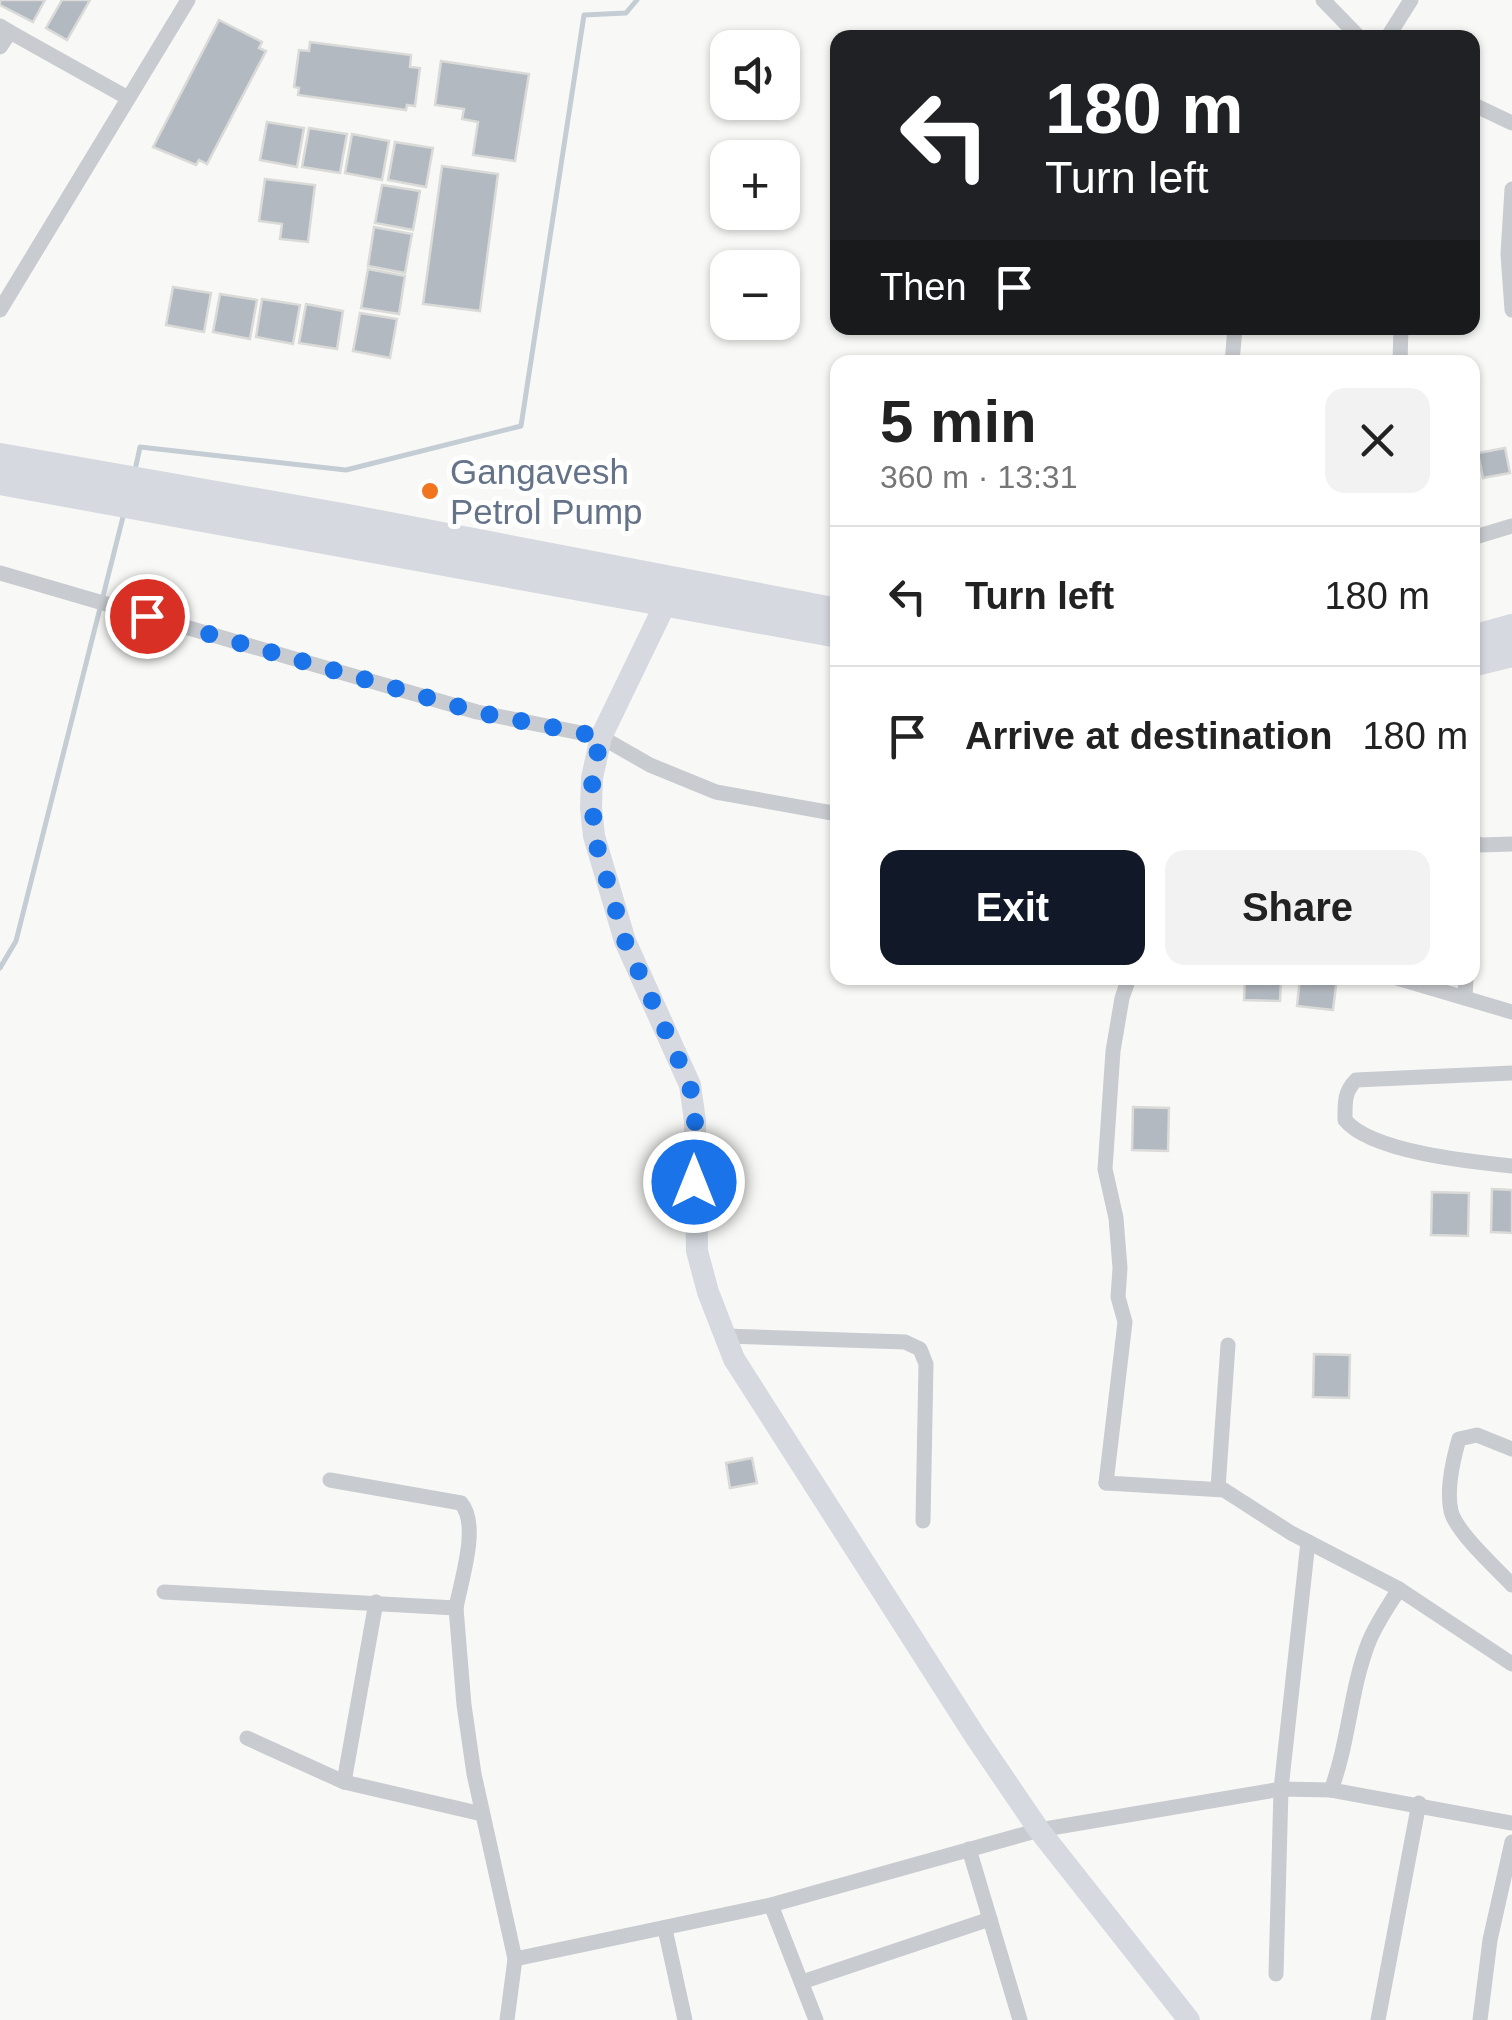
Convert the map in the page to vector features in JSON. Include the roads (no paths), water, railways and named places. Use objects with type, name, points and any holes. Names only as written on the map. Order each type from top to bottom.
[{"type":"highway","points":[[0,456],[348,518],[830,632]]},
{"type":"highway","points":[[0,481],[357,544],[671,592],[830,611]]},
{"type":"highway","points":[[1480,637],[1512,628]]},
{"type":"highway","points":[[1480,661],[1512,652]]},
{"type":"street","points":[[0,310],[188,0]]},
{"type":"street","points":[[1323,0],[1352,30]]},
{"type":"street","points":[[1391,30],[1411,0]]},
{"type":"street","points":[[0,47],[5,29],[128,98]]},
{"type":"street","points":[[1480,108],[1512,123]]},
{"type":"street","points":[[1512,189],[1508,254],[1512,310]]},
{"type":"street","points":[[1480,536],[1512,526]]},
{"type":"street","points":[[0,572],[477,712],[601,737],[650,766],[716,792],[830,813]]},
{"type":"street","points":[[671,592],[601,737],[592,778],[594,836],[625,941],[690,1085],[695,1121],[696,1251],[725,1336],[744,1375],[974,1736],[1039,1830],[1189,2020]]},
{"type":"street","points":[[1480,845],[1512,844]]},
{"type":"street","points":[[1127,985],[1113,1051],[1105,1169],[1119,1246],[1118,1297],[1125,1322],[1106,1479],[1218,1488],[1232,1493],[1290,1534],[1399,1589],[1512,1664]]},
{"type":"street","points":[[1421,985],[1512,1012]]},
{"type":"street","points":[[1465,998],[1466,985]]},
{"type":"street","points":[[1512,1073],[1356,1080],[1344,1100],[1346,1120],[1363,1134],[1413,1151],[1465,1162],[1512,1166]]},
{"type":"street","points":[[725,1336],[905,1342],[920,1349],[926,1364],[922,1521]]},
{"type":"street","points":[[1218,1488],[1228,1345]]},
{"type":"street","points":[[1512,1449],[1477,1435],[1459,1439],[1453,1460],[1451,1510],[1457,1524],[1512,1586]]},
{"type":"street","points":[[330,1480],[462,1503],[468,1511],[471,1529],[456,1608],[464,1705],[482,1814],[516,1959],[507,2020]]},
{"type":"street","points":[[1276,1974],[1281,1789],[1308,1542]]},
{"type":"street","points":[[1331,1790],[1342,1760],[1369,1639],[1399,1589]]},
{"type":"street","points":[[164,1592],[456,1608]]},
{"type":"street","points":[[344,1782],[376,1602]]},
{"type":"street","points":[[247,1738],[344,1782],[482,1814]]},
{"type":"street","points":[[516,1959],[771,1904],[1039,1830],[1281,1789],[1331,1790],[1512,1823]]},
{"type":"street","points":[[1378,2020],[1419,1804]]},
{"type":"street","points":[[1480,2020],[1490,1940],[1512,1842]]},
{"type":"street","points":[[970,1849],[1020,2020]]},
{"type":"street","points":[[771,1904],[816,2020]]},
{"type":"street","points":[[802,1982],[990,1920]]},
{"type":"street","points":[[665,1929],[685,2020]]},
{"type":"waterway","points":[[135,470],[140,447],[346,470],[521,426],[584,15],[626,13],[637,0]]},
{"type":"waterway","points":[[0,968],[16,941],[124,513]]},
{"type":"place","name":"Gangavesh Petrol Pump","points":[[430,491]]}]
